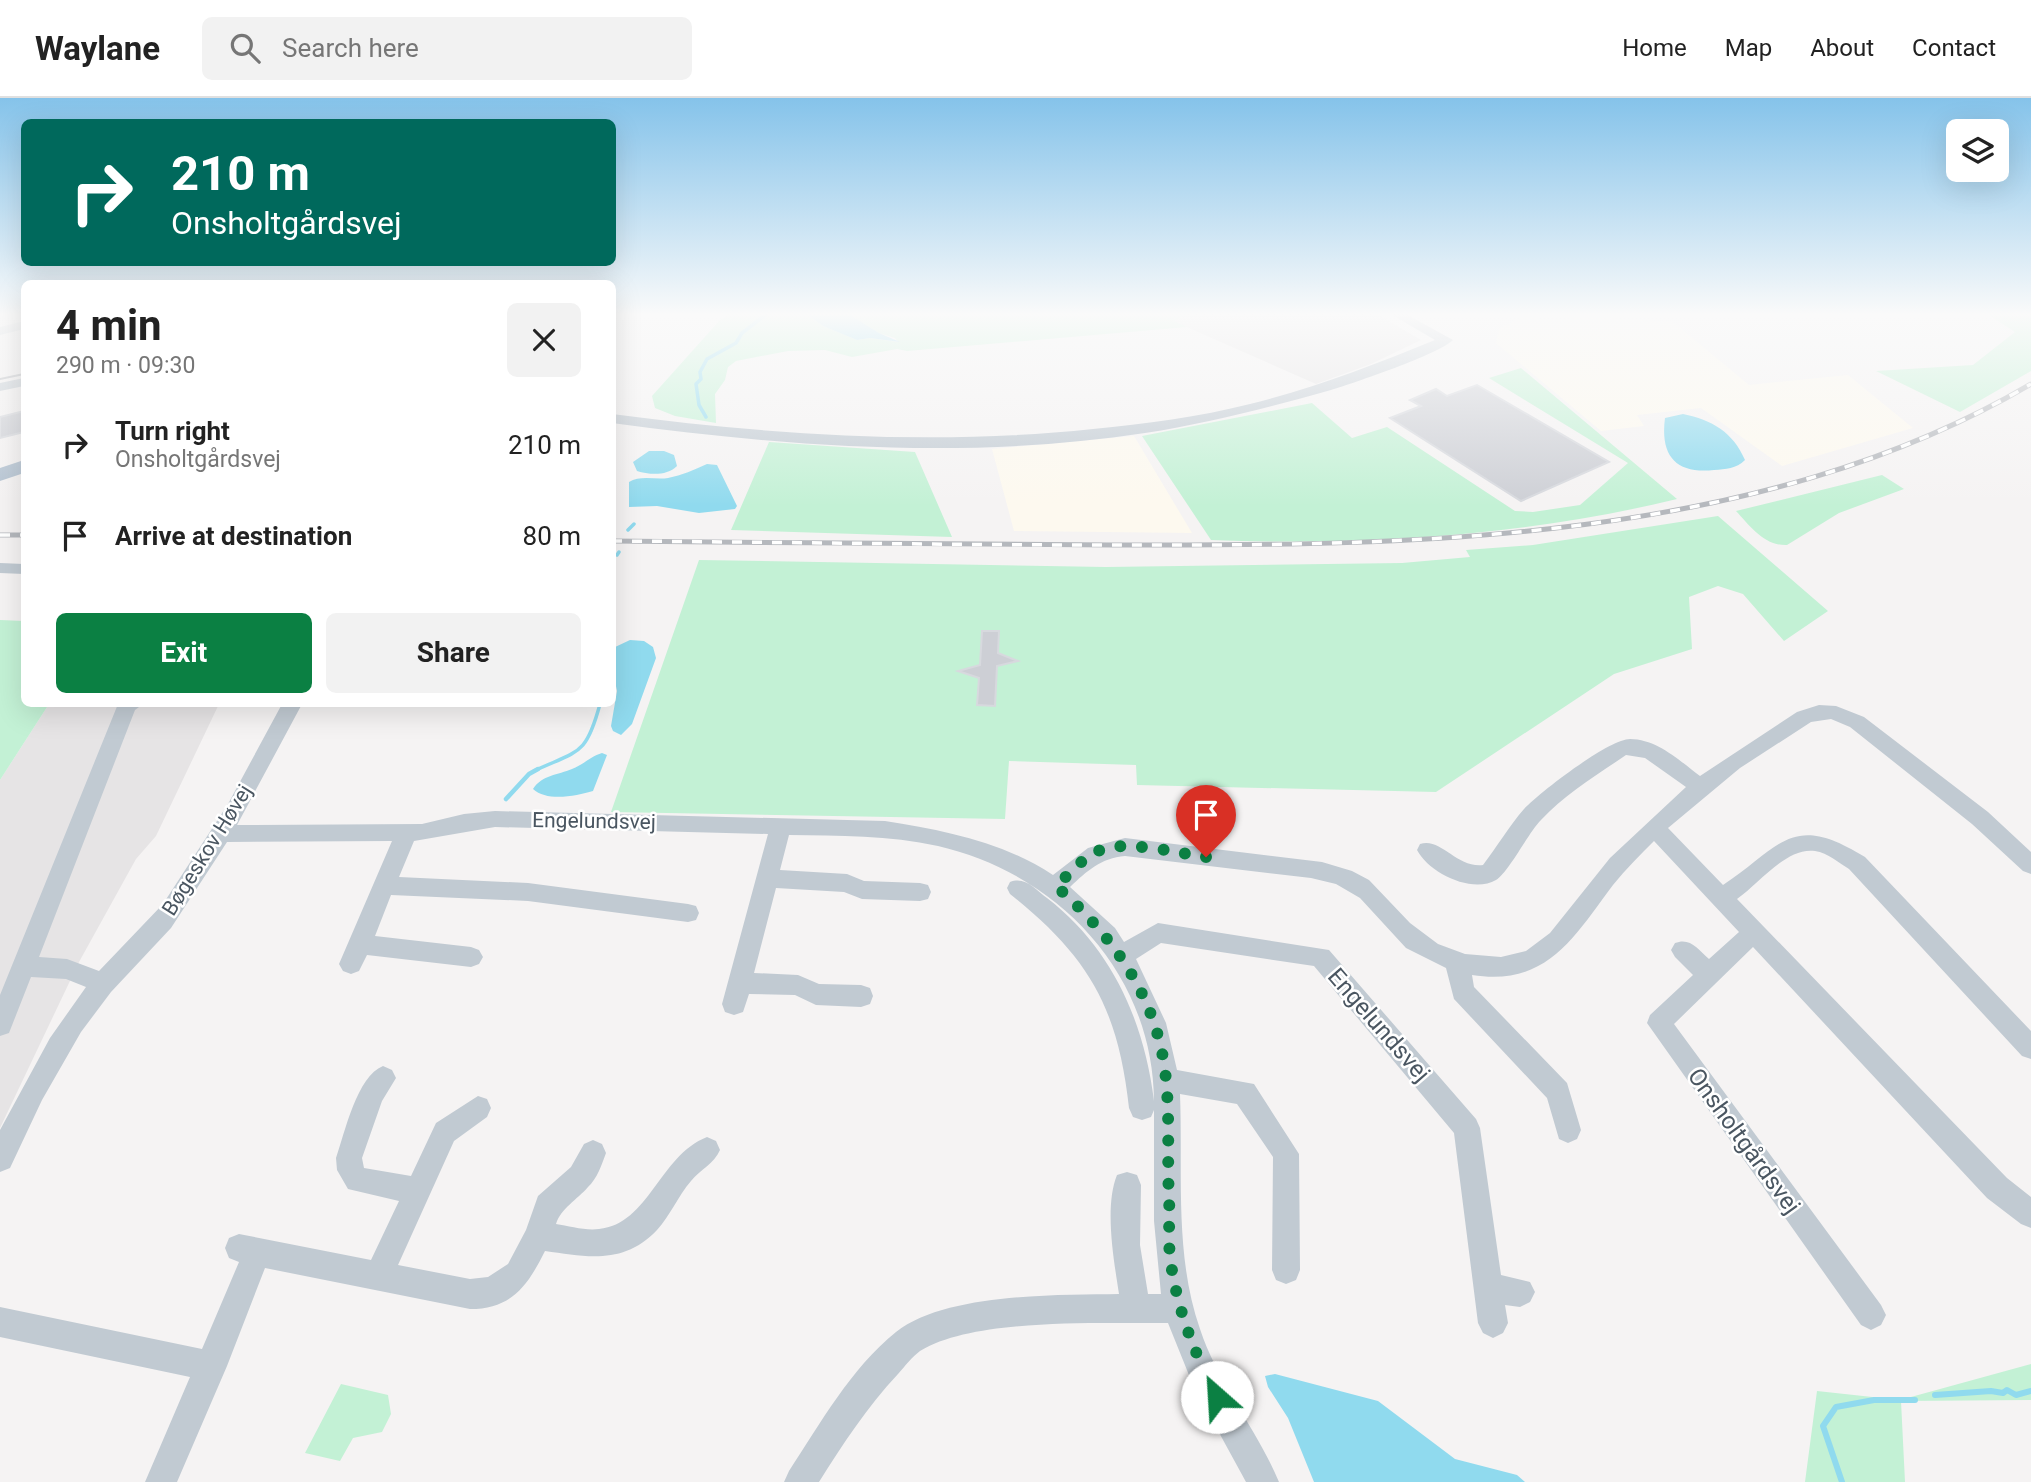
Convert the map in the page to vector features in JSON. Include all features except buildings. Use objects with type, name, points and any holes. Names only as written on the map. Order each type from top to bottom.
[{"type":"main road","points":[[0,467],[21,459]]},
{"type":"main road","points":[[0,475],[21,467]]},
{"type":"street","points":[[616,419],[692,430],[855,442],[949,443],[1069,436],[1176,422],[1283,400],[1357,378]]},
{"type":"street","points":[[0,387],[21,383]]},
{"type":"street","points":[[0,568],[21,569]]},
{"type":"street","points":[[0,1025],[127,707]]},
{"type":"street","name":"Bøgeskov Høvej","points":[[0,1159],[74,1020],[103,983],[148,939],[170,912],[219,834],[290,707]]},
{"type":"street","points":[[1056,886],[1088,857],[1111,847],[1314,870],[1355,882],[1370,893],[1404,933],[1424,947],[1457,962],[1487,968],[1513,966],[1532,960],[1551,948],[1617,864],[1699,786],[1737,758],[1812,713],[1835,711],[1857,722],[1980,818],[2031,865]]},
{"type":"street","points":[[1428,850],[1441,870],[1482,876],[1490,873],[1532,815],[1555,794],[1621,748],[1628,746],[1646,749],[1699,786]]},
{"type":"street","name":"Engelundsvej","points":[[219,834],[407,832],[495,818],[885,829],[940,836],[999,856],[1056,886],[1065,909],[1121,1009],[1136,1058],[1142,1108]]},
{"type":"street","points":[[781,825],[737,993],[798,985],[816,994],[860,996]]},
{"type":"street","points":[[1655,828],[1997,1188],[2031,1214]]},
{"type":"street","points":[[407,832],[355,954],[471,957]]},
{"type":"street","points":[[1722,897],[1741,886],[1791,844],[1809,841],[1833,848],[1857,863],[2031,1048]]},
{"type":"street","points":[[767,878],[847,883],[862,890],[919,892]]},
{"type":"street","points":[[384,886],[528,892],[688,913]]},
{"type":"street","name":"Engelundsvej","points":[[1018,888],[1097,924],[1138,981],[1158,1036],[1166,1080],[1170,1255],[1179,1308],[1199,1362],[1263,1482]]},
{"type":"street","name":"Onsholtgårdsvej","points":[[1755,932],[1659,1023],[1871,1315]]},
{"type":"street","name":"Engelundsvej","points":[[1122,956],[1158,933],[1321,957],[1467,1128],[1493,1323]]},
{"type":"street","points":[[1683,950],[1710,975]]},
{"type":"street","points":[[1457,962],[1463,992],[1558,1092],[1568,1130]]},
{"type":"street","points":[[23,966],[67,969],[103,983]]},
{"type":"street","points":[[383,1077],[371,1095],[349,1158],[351,1175],[358,1180],[418,1191]]},
{"type":"street","points":[[1166,1080],[1245,1093],[1286,1153],[1286,1270]]},
{"type":"street","points":[[379,1275],[445,1132],[478,1108]]},
{"type":"street","points":[[538,1236],[597,1244],[624,1238],[647,1220],[682,1170],[707,1150]]},
{"type":"street","points":[[161,1482],[212,1366],[248,1250],[470,1294],[483,1294],[509,1283],[518,1274],[538,1236],[548,1206],[581,1176],[593,1153]]},
{"type":"street","points":[[1127,1185],[1126,1245],[1136,1310]]},
{"type":"street","points":[[1488,1288],[1520,1293]]},
{"type":"street","points":[[800,1482],[838,1424],[876,1374],[909,1341],[940,1325],[965,1319],[1078,1310],[1179,1308]]},
{"type":"street","points":[[0,1322],[212,1366]]},
{"type":"shaded area","points":[[1301,378],[1334,378],[1316,384]]},
{"type":"shaded area","points":[[1537,378],[1740,378],[1749,385],[1851,378],[1913,428],[1782,466],[1701,408],[1637,415],[1644,426],[1601,431]]},
{"type":"shaded area","points":[[1134,436],[1192,533],[1014,531],[992,449]]},
{"type":"shaded area","points":[[47,707],[218,707],[156,836],[136,859],[79,962],[0,1128],[0,780]]},
{"type":"green space","points":[[668,378],[726,378],[715,394],[716,423],[675,416],[655,408],[652,396]]},
{"type":"green space","points":[[1489,378],[1532,378],[1677,499],[1562,522],[1446,536],[1328,541],[1211,540],[1142,436],[1312,403],[1352,438],[1387,427],[1515,511],[1533,512],[1580,505],[1628,463]]},
{"type":"green space","points":[[1889,378],[2020,378],[1960,412]]},
{"type":"green space","points":[[769,442],[915,452],[952,537],[731,530]]},
{"type":"green space","points":[[1882,475],[1904,489],[1839,513],[1787,545],[1764,539],[1736,511]]},
{"type":"green space","points":[[1718,516],[1828,611],[1784,641],[1743,594],[1718,586],[1689,597],[1692,649],[1614,674],[1436,792],[1137,785],[1136,765],[1009,761],[1005,819],[611,812],[699,560],[1106,567],[1402,563],[1470,557],[1466,550],[1533,545]]},
{"type":"green space","points":[[0,620],[21,621],[21,707],[47,707],[0,780]]},
{"type":"green space","points":[[2031,1364],[2031,1400],[1901,1401],[1905,1482],[1805,1482],[1817,1391],[1900,1400]]},
{"type":"green space","points":[[341,1384],[388,1395],[391,1414],[382,1432],[353,1438],[340,1461],[305,1453]]},
{"type":"water","points":[[1683,414],[1720,429],[1734,442],[1745,460],[1727,469],[1701,470],[1690,469],[1673,460],[1665,443],[1665,418]]},
{"type":"water","points":[[649,451],[664,451],[674,455],[677,466],[658,474],[637,471],[633,462]]},
{"type":"water","points":[[707,464],[717,465],[737,506],[735,509],[699,513],[657,506],[629,507],[629,482],[643,478],[668,478]]},
{"type":"water","points":[[630,640],[644,641],[653,647],[656,658],[632,724],[621,735],[613,731],[611,726],[616,707],[616,647]]},
{"type":"water","points":[[602,753],[607,755],[593,791],[554,797],[533,789],[546,778],[576,767]]},
{"type":"water","points":[[1275,1374],[1378,1401],[1455,1459],[1517,1475],[1525,1482],[1314,1482],[1288,1418],[1268,1387],[1265,1376]]},
{"type":"waterway","points":[[701,378],[696,384],[699,405],[706,417]]},
{"type":"waterway","points":[[628,530],[634,524]]},
{"type":"waterway","points":[[536,770],[571,754],[585,743],[599,707]]},
{"type":"waterway","points":[[506,799],[529,774],[536,770]]},
{"type":"waterway","points":[[1935,1395],[1991,1391],[2003,1393],[2007,1390],[2016,1395],[2031,1391]]},
{"type":"waterway","points":[[1842,1482],[1823,1426],[1836,1407],[1874,1400],[1915,1400]]},
{"type":"tram line","points":[[0,379],[7,378]]},
{"type":"railway","points":[[616,541],[988,545],[1347,543],[1466,536],[1585,524],[1702,505],[1816,476],[1926,437],[2031,384]]},
{"type":"railway","points":[[0,535],[21,535]]},
{"type":"route","points":[[1206,857],[1111,847],[1088,857],[1056,886],[1097,924],[1122,956],[1138,981],[1158,1036],[1166,1080],[1170,1255],[1179,1308],[1199,1362],[1217,1397]]}]
